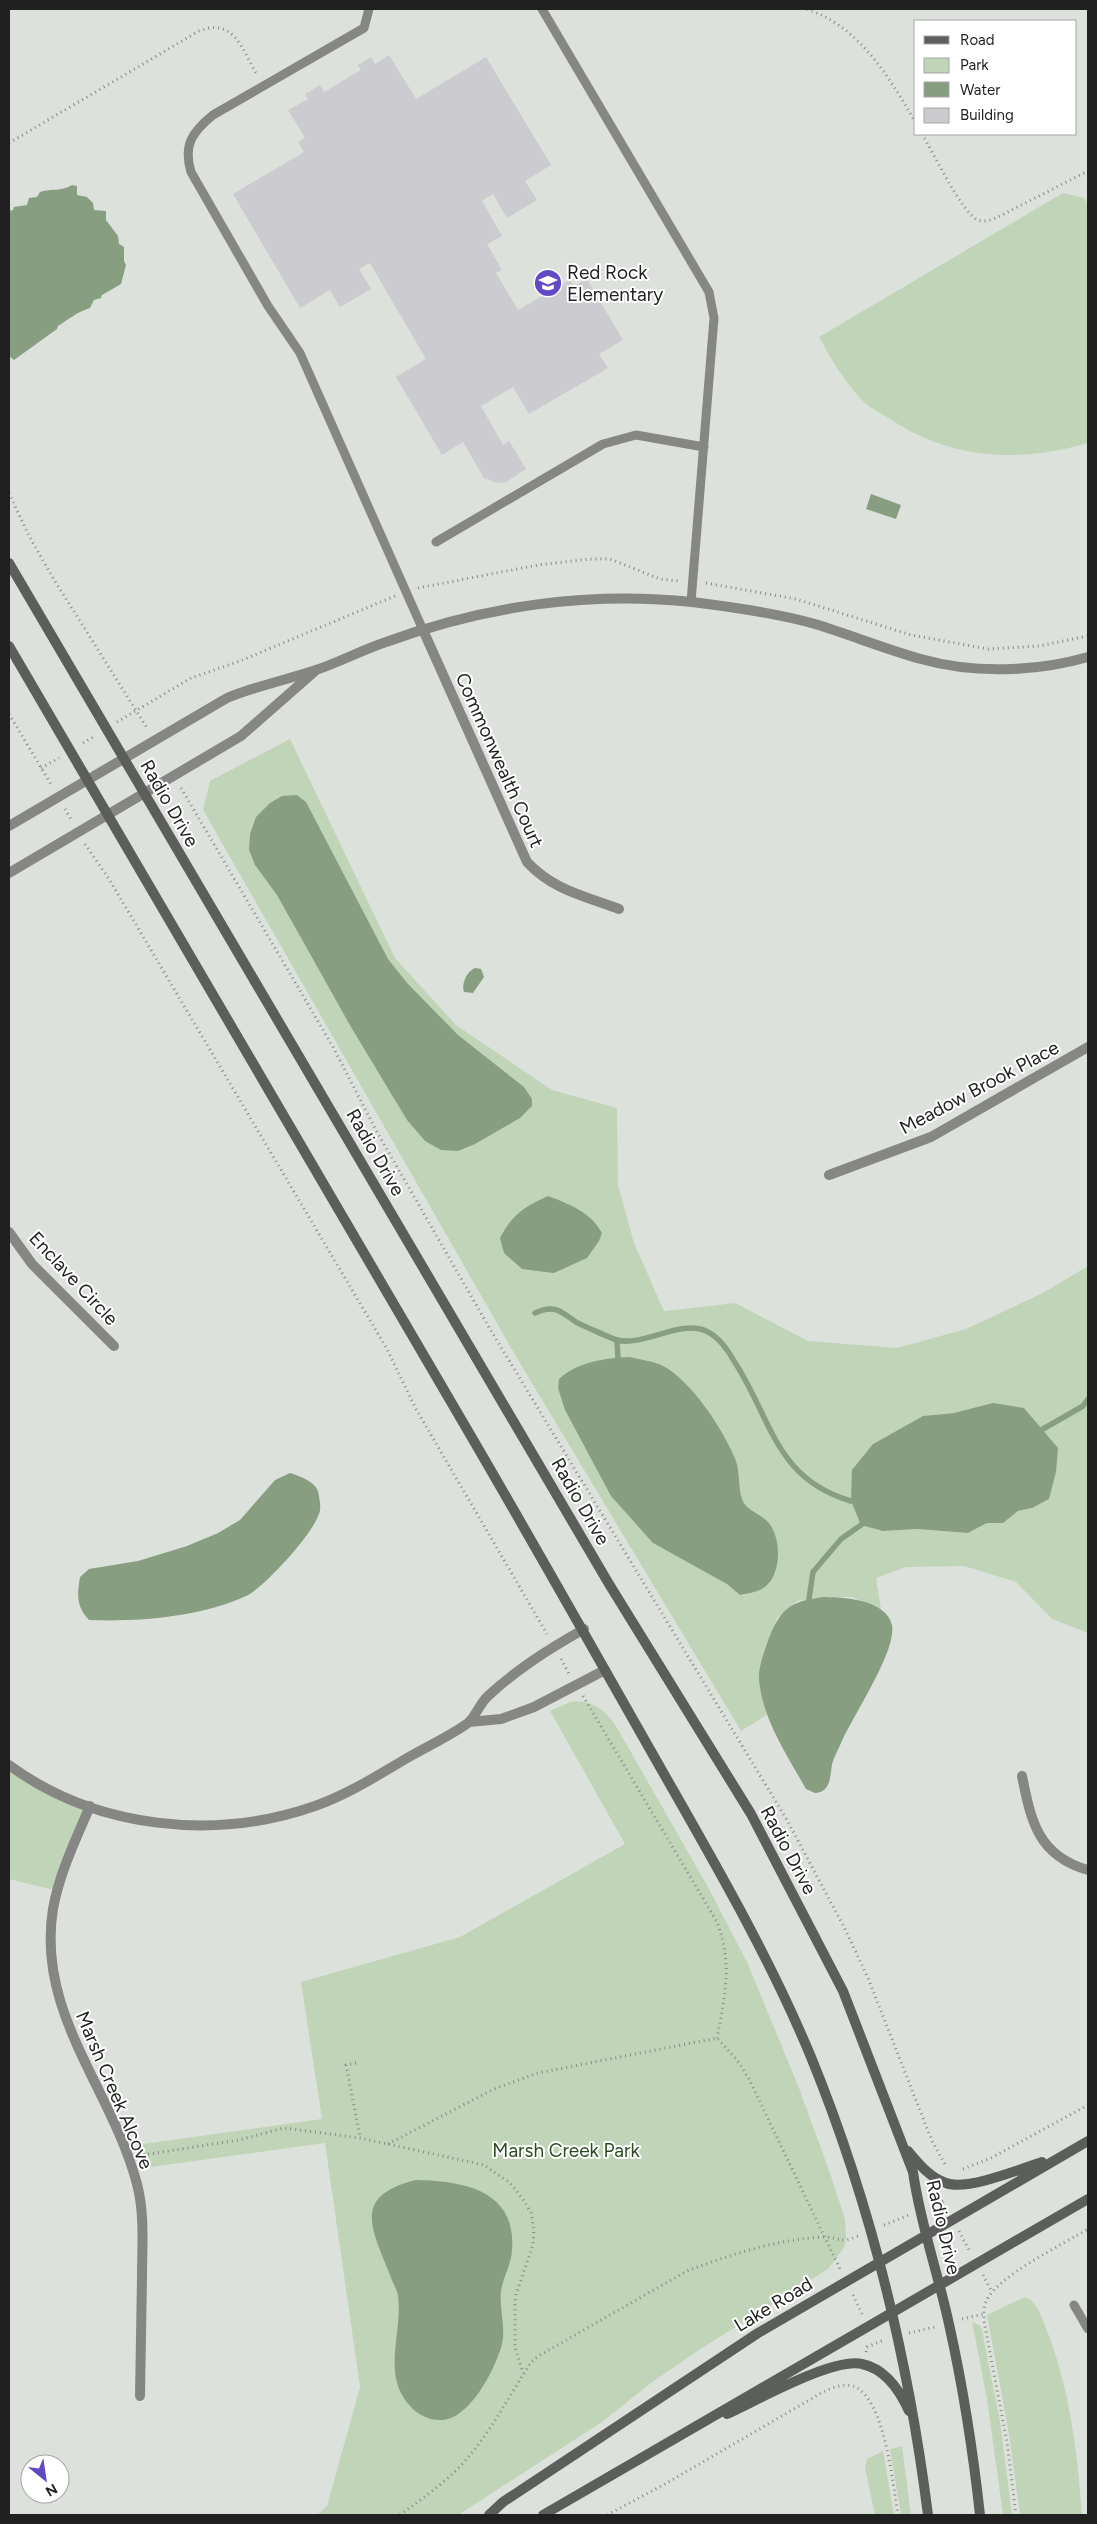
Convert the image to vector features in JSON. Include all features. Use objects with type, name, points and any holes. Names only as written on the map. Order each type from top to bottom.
[{"type":"main road","name":"Radio Drive","points":[[9,563],[604,1575],[750,1814],[843,1991],[913,2172],[917,2201],[949,2323],[970,2438],[980,2515]]},
{"type":"main road","points":[[9,646],[584,1629],[777,1979],[831,2108],[858,2184],[880,2260],[899,2336],[917,2432],[928,2515]]},
{"type":"main road","name":"Lake Road","points":[[488,2515],[503,2502],[690,2377],[880,2260],[1088,2141]]},
{"type":"main road","points":[[903,2146],[925,2170],[946,2184],[982,2182],[1065,2154]]},
{"type":"main road","points":[[543,2515],[1088,2199]]},
{"type":"main road","points":[[678,2436],[837,2365],[858,2363],[874,2369],[889,2380],[905,2402],[917,2432]]},
{"type":"street","points":[[9,826],[123,757],[227,698],[255,687],[316,670],[387,641],[495,610],[590,599],[691,602],[813,624],[893,651],[954,666],[1017,669],[1053,665],[1088,658]]},
{"type":"street","name":"Commonwealth Court","points":[[423,630],[527,862],[542,878],[559,887],[619,909]]},
{"type":"street","points":[[9,873],[242,736],[316,670]]},
{"type":"street","name":"Meadow Brook Place","points":[[829,1175],[931,1137],[1088,1047]]},
{"type":"street","name":"Enclave Circle","points":[[9,1232],[32,1264],[114,1346]]},
{"type":"street","points":[[469,1722],[485,1698],[505,1681],[554,1646],[584,1629]]},
{"type":"street","points":[[9,1765],[49,1790],[120,1817],[156,1823],[195,1826],[237,1825],[280,1817],[317,1805],[355,1789],[469,1722],[501,1719],[534,1706],[605,1670]]},
{"type":"street","points":[[1022,1776],[1029,1812],[1040,1838],[1055,1855],[1076,1867],[1088,1870]]},
{"type":"street","name":"Marsh Creek Alcove","points":[[90,1806],[67,1862],[53,1908],[50,1957],[60,2008],[129,2157],[138,2186],[143,2225],[140,2396]]},
{"type":"lane","points":[[369,9],[364,28],[213,116],[197,128],[189,145],[188,159],[191,172],[268,306],[300,353],[423,630]]},
{"type":"lane","points":[[542,9],[709,292],[714,318],[691,602]]},
{"type":"lane","points":[[436,542],[603,444],[636,435],[704,447]]},
{"type":"lane","points":[[1074,2305],[1088,2329]]},
{"type":"path","points":[[807,9],[843,28],[870,52],[886,73],[914,120]]},
{"type":"path","points":[[9,143],[210,26],[228,29],[264,86]]},
{"type":"path","points":[[923,135],[965,207],[976,219],[986,221],[998,218],[1088,171]]},
{"type":"path","points":[[9,493],[29,536],[53,578],[137,711]]},
{"type":"path","points":[[429,584],[538,565],[596,559],[610,559],[660,579],[676,580]]},
{"type":"path","points":[[712,584],[796,599],[910,635],[988,649],[1039,646],[1088,636]]},
{"type":"path","points":[[9,714],[41,768],[191,678],[240,661],[383,602]]},
{"type":"path","points":[[186,796],[333,1047],[377,1132],[490,1329],[787,1820],[844,1927],[868,1978],[932,2141],[950,2173]]},
{"type":"path","points":[[89,852],[114,887],[387,1349],[416,1410],[720,1931],[728,1963],[717,2038]]},
{"type":"path","points":[[388,2144],[494,2089],[538,2073],[717,2038]]},
{"type":"path","points":[[717,2038],[737,2060],[748,2077],[789,2167],[826,2237],[876,2342],[984,2314]]},
{"type":"path","points":[[356,2063],[346,2065],[360,2138]]},
{"type":"path","points":[[958,2170],[991,2158],[1088,2104]]},
{"type":"path","points":[[129,2157],[239,2140],[284,2128],[360,2138],[484,2165],[510,2183],[531,2213],[534,2230],[533,2245],[516,2294],[515,2305],[515,2347],[524,2374]]},
{"type":"path","points":[[944,2201],[992,2292]]},
{"type":"path","points":[[1016,2515],[1007,2442],[984,2314],[986,2302],[992,2292],[1025,2266],[1088,2229]]},
{"type":"path","points":[[400,2515],[437,2486],[469,2457],[491,2428],[531,2362],[540,2355],[687,2271],[743,2251],[826,2237]]},
{"type":"path","points":[[607,2515],[666,2484],[823,2392],[848,2385],[862,2392],[879,2419],[898,2515]]},
{"type":"green space","points":[[1063,193],[1084,198],[1088,206],[1088,443],[1062,449],[1011,455],[961,450],[913,433],[865,403],[844,378],[819,337]]},
{"type":"green space","points":[[290,739],[395,958],[456,1025],[552,1090],[617,1108],[618,1185],[634,1243],[664,1311],[735,1303],[808,1341],[897,1348],[966,1329],[1043,1293],[1088,1266],[1088,1633],[1052,1619],[1016,1582],[964,1566],[906,1567],[876,1578],[881,1610],[852,1597],[822,1597],[797,1601],[777,1618],[767,1645],[759,1678],[767,1715],[741,1731],[518,1360],[203,810],[210,781]],"holes":[[[954,1413],[1032,1508],[1018,1511],[1003,1523],[987,1523],[968,1533],[917,1529],[883,1531],[873,1444],[923,1416]]]},
{"type":"green space","name":"Marsh Creek Park","points":[[570,1702],[584,1702],[597,1707],[616,1726],[708,1887],[747,1962],[799,2088],[831,2176],[845,2219],[846,2237],[844,2248],[828,2269],[699,2350],[651,2383],[602,2422],[458,2515],[317,2515],[327,2506],[360,2387],[325,2143],[143,2168],[136,2145],[322,2119],[301,1982],[460,1937],[625,1844],[550,1711]]},
{"type":"green space","points":[[9,1765],[90,1806],[58,1891],[9,1879]]},
{"type":"green space","points":[[1025,2297],[1031,2300],[1038,2309],[1057,2359],[1064,2384],[1074,2436],[1082,2515],[1020,2515],[1009,2434],[987,2315]]},
{"type":"green space","points":[[972,2322],[979,2325],[982,2330],[1000,2421],[1012,2515],[1003,2515],[987,2399]]},
{"type":"green space","points":[[902,2446],[911,2515],[901,2515],[890,2449]]},
{"type":"green space","points":[[883,2451],[894,2515],[875,2515],[865,2468],[867,2459]]},
{"type":"water","points":[[72,185],[77,186],[77,195],[87,197],[93,203],[94,210],[106,211],[106,220],[118,236],[119,244],[124,247],[124,261],[126,265],[121,284],[102,295],[101,298],[94,300],[90,308],[58,326],[57,329],[14,360],[9,356],[9,211],[13,210],[14,207],[27,205],[29,198],[37,197],[40,192]]},
{"type":"water","points":[[871,494],[901,505],[896,519],[866,509]]},
{"type":"water","points":[[297,795],[306,802],[388,959],[408,984],[458,1035],[524,1087],[532,1099],[532,1106],[520,1118],[475,1144],[458,1151],[441,1150],[425,1141],[407,1120],[351,1027],[277,895],[255,865],[249,850],[250,834],[256,817],[270,803],[282,796]]},
{"type":"water","points":[[475,968],[481,969],[484,977],[473,993],[464,992],[465,978]]},
{"type":"water","points":[[548,1196],[586,1214],[602,1233],[599,1241],[587,1258],[554,1273],[522,1269],[504,1253],[500,1238],[504,1230],[520,1212]]},
{"type":"water","points":[[630,1357],[659,1364],[674,1373],[696,1395],[724,1436],[736,1461],[744,1503],[749,1509],[764,1518],[772,1527],[777,1543],[778,1561],[776,1570],[773,1578],[762,1589],[740,1595],[727,1584],[653,1543],[611,1496],[565,1410],[558,1388],[559,1379],[566,1373],[592,1362]]},
{"type":"water","points":[[993,1403],[1024,1408],[1058,1448],[1056,1472],[1049,1499],[1032,1508],[1018,1511],[1003,1523],[987,1523],[968,1533],[917,1529],[883,1531],[861,1525],[851,1501],[852,1470],[873,1444],[923,1416],[954,1413]]},
{"type":"water","points":[[290,1473],[306,1479],[316,1487],[320,1510],[310,1530],[289,1557],[254,1591],[246,1596],[209,1609],[169,1617],[89,1620],[85,1615],[78,1600],[78,1589],[80,1577],[89,1569],[138,1561],[187,1546],[218,1533],[240,1520],[275,1480]]},
{"type":"water","points":[[822,1597],[862,1601],[881,1610],[888,1616],[892,1625],[892,1636],[888,1651],[873,1684],[835,1756],[829,1783],[824,1790],[815,1793],[806,1789],[776,1736],[761,1694],[759,1675],[762,1658],[769,1638],[783,1613],[794,1604]]},
{"type":"water","points":[[416,2180],[452,2183],[484,2193],[496,2202],[506,2214],[511,2230],[512,2251],[501,2291],[503,2338],[499,2354],[488,2378],[472,2402],[452,2417],[442,2420],[430,2418],[415,2411],[402,2396],[397,2383],[395,2355],[399,2310],[398,2296],[373,2229],[372,2216],[374,2205],[382,2195],[395,2187]]},
{"type":"building","name":"Red Rock Elementary","points":[[389,55],[416,99],[486,57],[551,165],[525,181],[537,200],[507,218],[493,194],[482,201],[502,236],[487,244],[502,270],[496,273],[518,310],[570,280],[574,286],[587,279],[623,340],[599,354],[608,368],[529,414],[513,387],[481,406],[503,445],[509,441],[526,469],[506,482],[497,483],[484,478],[463,442],[442,455],[396,377],[426,359],[370,263],[359,269],[371,289],[340,307],[330,290],[300,308],[233,194],[304,152],[298,142],[305,138],[288,110],[308,99],[305,94],[320,85],[324,92],[361,70],[358,65],[371,57],[375,64]]},
{"type":"waterway","points":[[535,1313],[547,1309],[557,1310],[578,1323],[617,1340],[638,1340],[685,1328],[696,1328],[706,1331],[722,1344],[731,1357],[747,1383],[778,1445],[791,1462],[806,1478],[826,1491],[851,1501]]},
{"type":"waterway","points":[[617,1341],[618,1358]]},
{"type":"waterway","points":[[1043,1429],[1083,1406],[1088,1399]]},
{"type":"waterway","points":[[809,1599],[813,1572],[841,1539],[861,1525]]},
{"type":"place","name":"Red Rock Elementary","points":[[548,283]]}]
